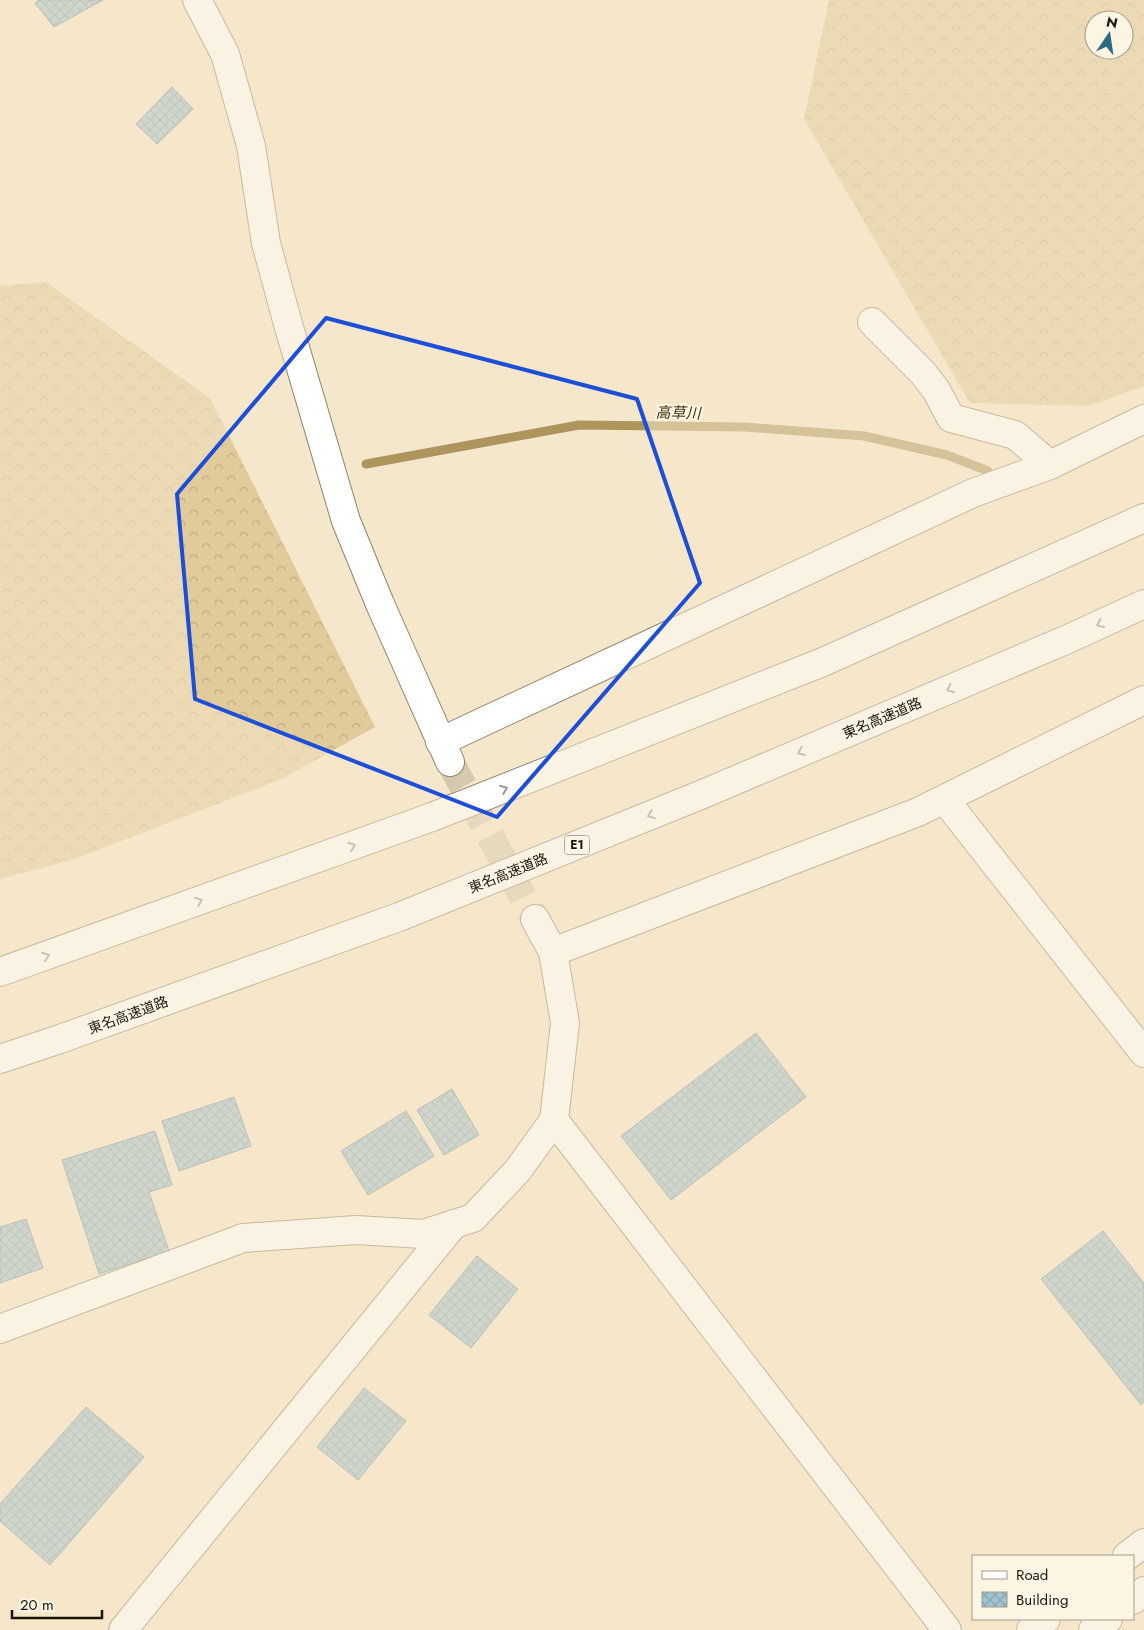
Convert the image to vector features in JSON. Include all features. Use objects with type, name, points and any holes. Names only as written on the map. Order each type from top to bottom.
[{"type":"main road","points":[[197,0],[225,54],[251,146],[266,243],[346,521],[445,752],[973,493],[1050,465],[1144,419]]},
{"type":"main road","points":[[872,322],[923,373],[936,390],[951,418],[1015,435],[1050,465]]},
{"type":"main road","points":[[0,972],[432,817],[823,662],[1144,518]]},
{"type":"main road","name":"東名高速道路","points":[[0,1059],[60,1040],[408,913],[703,794],[1068,639],[1144,604]]},
{"type":"main road","points":[[553,952],[910,816],[1144,700]]},
{"type":"main road","points":[[945,800],[1144,1052]]},
{"type":"main road","points":[[0,1329],[243,1238],[356,1230],[423,1234],[473,1218],[518,1170],[554,1120],[565,1023],[553,952],[535,919]]},
{"type":"main road","points":[[554,1120],[948,1630]]},
{"type":"main road","points":[[123,1630],[454,1224]]},
{"type":"main road","points":[[1128,1555],[1144,1543]]},
{"type":"main road","points":[[1134,1599],[1144,1591]]},
{"type":"main road","points":[[1031,1630],[1045,1620]]},
{"type":"main road","points":[[1093,1630],[1107,1620]]},
{"type":"highlighted area","points":[[326,318],[637,399],[700,583],[497,817],[195,699],[177,494]]},
{"type":"green space","points":[[829,0],[1144,0],[1144,386],[1089,406],[970,403],[804,119]]},
{"type":"green space","points":[[46,282],[210,398],[375,727],[282,779],[72,860],[0,879],[0,286]]},
{"type":"building","points":[[39,0],[103,0],[54,27],[35,3]]},
{"type":"building","points":[[172,87],[193,109],[157,144],[136,124]]},
{"type":"building","points":[[756,1033],[806,1097],[671,1200],[621,1136]]},
{"type":"building","points":[[452,1089],[479,1135],[444,1155],[417,1110]]},
{"type":"building","points":[[234,1097],[251,1146],[179,1171],[162,1121]]},
{"type":"building","points":[[406,1111],[434,1156],[368,1195],[341,1151]]},
{"type":"building","points":[[155,1131],[172,1185],[149,1192],[169,1251],[99,1274],[62,1160]]},
{"type":"building","points":[[26,1219],[43,1268],[0,1283],[0,1227]]},
{"type":"building","points":[[1103,1231],[1144,1283],[1144,1402],[1141,1405],[1041,1279]]},
{"type":"building","points":[[477,1256],[518,1289],[471,1348],[429,1315]]},
{"type":"building","points":[[364,1388],[406,1421],[358,1480],[317,1447]]},
{"type":"building","points":[[86,1407],[144,1457],[50,1565],[0,1521],[0,1504]]},
{"type":"waterway","name":"高草川","points":[[366,464],[579,425],[745,427],[864,436],[947,455],[988,471]]},
{"type":"tunnel","points":[[450,762],[535,919]]}]
